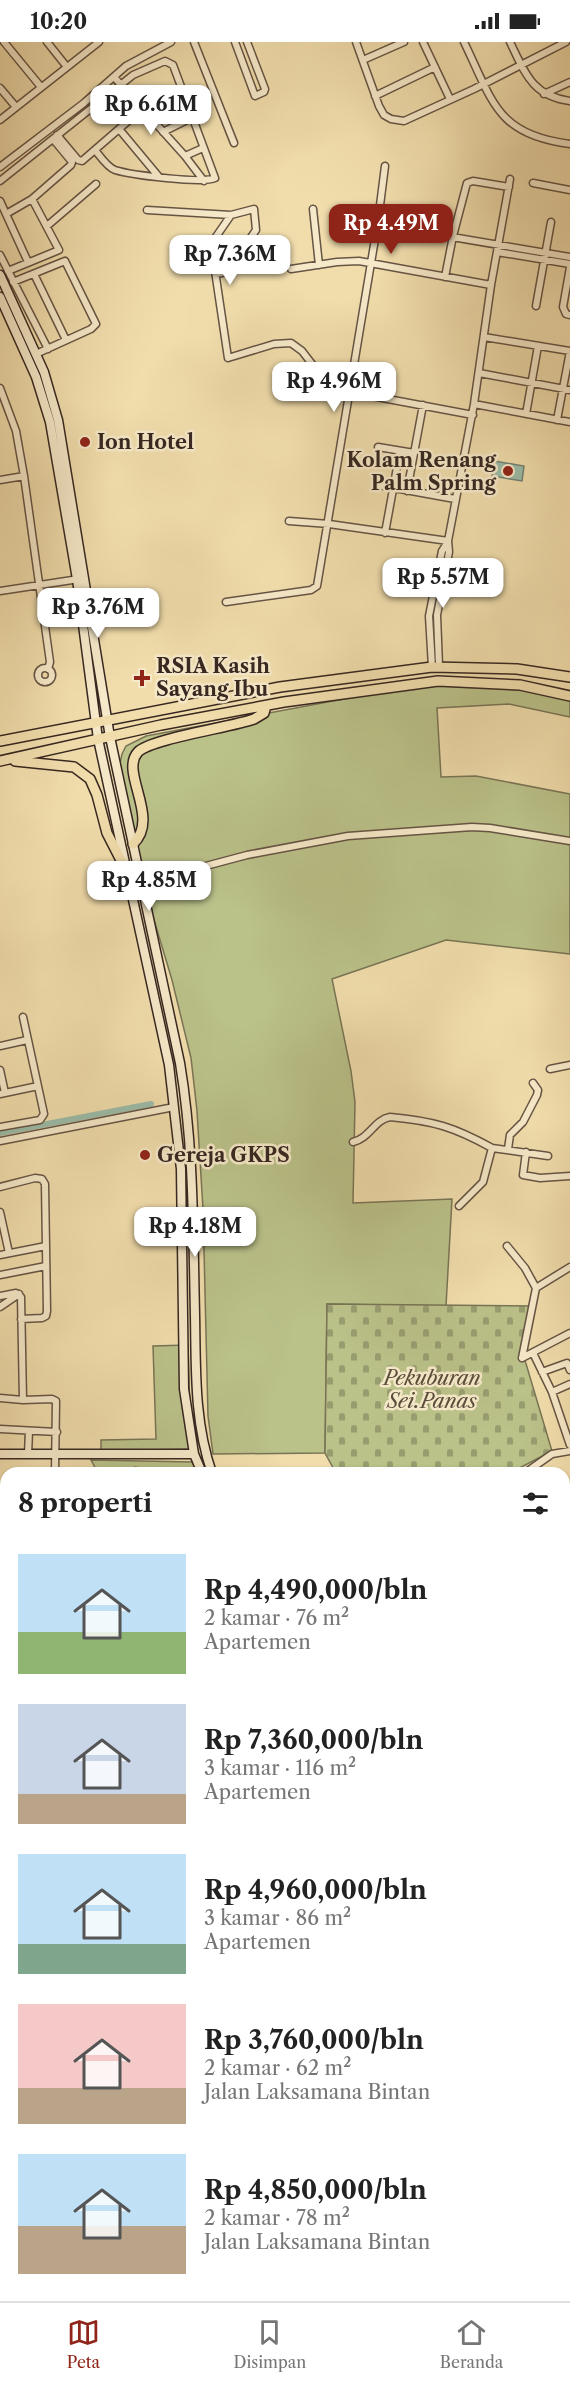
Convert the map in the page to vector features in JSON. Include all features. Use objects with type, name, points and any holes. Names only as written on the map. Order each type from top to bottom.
[{"type":"main road","points":[[4,273],[44,372],[58,420],[80,578],[98,739],[169,1065],[181,1169],[184,1389],[194,1454],[199,1467]]},
{"type":"main road","points":[[0,297],[36,377],[50,422],[110,737],[180,1063],[188,1110],[192,1174],[197,1407],[211,1467]]},
{"type":"main road","points":[[0,741],[280,687],[435,666],[489,667],[570,677]]},
{"type":"main road","points":[[489,667],[489,682]]},
{"type":"main road","points":[[3,761],[98,739],[266,706],[438,681],[520,685],[570,696]]},
{"type":"main road","points":[[134,844],[140,838],[144,828],[134,768],[135,755],[146,746],[254,719],[264,713],[266,706]]},
{"type":"main road","points":[[3,761],[62,764],[74,767],[90,779],[97,795],[107,833],[127,872]]},
{"type":"main road","points":[[169,1065],[180,1063]]},
{"type":"main road","points":[[0,1454],[194,1454]]},
{"type":"street","points":[[4,42],[41,87]]},
{"type":"street","points":[[59,42],[49,45],[67,66]]},
{"type":"street","points":[[0,120],[99,42]]},
{"type":"street","points":[[0,167],[84,103],[126,66],[161,44],[171,42]]},
{"type":"street","points":[[194,42],[234,143]]},
{"type":"street","points":[[357,42],[375,96],[384,115],[399,121],[411,118],[566,42]]},
{"type":"street","points":[[363,60],[404,42]]},
{"type":"street","points":[[423,42],[450,99]]},
{"type":"street","points":[[464,42],[496,108],[516,128],[540,140],[570,144]]},
{"type":"street","points":[[510,42],[531,81],[544,94],[570,101]]},
{"type":"street","points":[[247,43],[265,88],[261,94],[255,96],[236,45],[247,43]]},
{"type":"street","points":[[0,181],[139,72],[168,61],[173,65],[215,178],[204,181],[115,170],[95,150]]},
{"type":"street","points":[[375,96],[435,67]]},
{"type":"street","points":[[114,77],[185,156],[204,181]]},
{"type":"street","points":[[544,94],[570,82]]},
{"type":"street","points":[[55,137],[79,161],[142,109],[181,89]]},
{"type":"street","points":[[1,90],[16,107]]},
{"type":"street","points":[[163,132],[192,118]]},
{"type":"street","points":[[119,129],[159,177]]},
{"type":"street","points":[[6,214],[32,199],[72,165],[55,137]]},
{"type":"street","points":[[185,156],[203,148]]},
{"type":"street","points":[[226,602],[315,589],[329,524],[385,166]]},
{"type":"street","points":[[435,666],[429,616],[442,551],[448,541],[472,415],[491,285],[510,179]]},
{"type":"street","points":[[446,277],[453,236],[469,181],[509,187]]},
{"type":"street","points":[[533,183],[570,190]]},
{"type":"street","points":[[47,226],[96,184]]},
{"type":"street","points":[[4,273],[59,250],[32,199]]},
{"type":"street","points":[[0,201],[28,262]]},
{"type":"street","points":[[147,210],[231,215],[254,209],[256,230],[227,272],[216,274]]},
{"type":"street","points":[[313,209],[319,265]]},
{"type":"street","points":[[231,215],[211,244],[228,358],[274,344],[291,343],[302,351],[328,382],[340,390],[472,415]]},
{"type":"street","points":[[536,306],[551,222]]},
{"type":"street","points":[[411,230],[453,236],[497,249],[545,257],[570,257]]},
{"type":"street","points":[[0,255],[4,273],[14,282],[48,349]]},
{"type":"street","points":[[545,257],[570,266],[563,308],[566,314],[570,315]]},
{"type":"street","points":[[14,282],[63,261],[67,263],[96,324],[91,329],[36,354]]},
{"type":"street","points":[[291,269],[348,261],[491,285]]},
{"type":"street","points":[[34,274],[66,340]]},
{"type":"street","points":[[484,337],[570,351],[566,389],[556,420]]},
{"type":"street","points":[[526,414],[538,346]]},
{"type":"street","points":[[479,373],[566,389]]},
{"type":"street","points":[[0,388],[16,431],[24,476],[50,662],[48,669]]},
{"type":"street","points":[[474,404],[570,422]]},
{"type":"street","points":[[407,490],[423,405]]},
{"type":"street","points":[[378,447],[414,453]]},
{"type":"street","points":[[385,532],[400,451]]},
{"type":"street","points":[[0,480],[24,476]]},
{"type":"street","points":[[378,485],[455,499]]},
{"type":"street","points":[[289,521],[329,524],[448,541]]},
{"type":"street","points":[[0,591],[80,578]]},
{"type":"street","points":[[142,884],[247,855],[371,833],[481,828],[570,841]]},
{"type":"street","points":[[0,1127],[43,1118],[23,1017]]},
{"type":"street","points":[[0,1046],[27,1040]]},
{"type":"street","points":[[550,1069],[570,1065]]},
{"type":"street","points":[[0,1070],[2,1093],[38,1086]]},
{"type":"street","points":[[508,1149],[510,1135],[523,1122],[537,1095],[538,1090],[533,1083]]},
{"type":"street","points":[[0,1141],[174,1107]]},
{"type":"street","points":[[353,1142],[362,1140],[383,1119],[390,1117],[437,1123],[466,1133],[492,1148],[548,1156]]},
{"type":"street","points":[[459,1206],[483,1182],[492,1148]]},
{"type":"street","points":[[526,1152],[523,1175],[540,1178],[570,1176]]},
{"type":"street","points":[[0,1187],[35,1178],[44,1181],[46,1316],[21,1319]]},
{"type":"street","points":[[0,1212],[9,1253]]},
{"type":"street","points":[[0,1255],[46,1246]]},
{"type":"street","points":[[507,1246],[525,1268],[536,1288],[522,1358],[570,1334]]},
{"type":"street","points":[[0,1275],[46,1266]]},
{"type":"street","points":[[536,1288],[570,1267]]},
{"type":"street","points":[[19,1294],[23,1400]]},
{"type":"street","points":[[0,1296],[19,1294]]},
{"type":"street","points":[[0,1307],[19,1294]]},
{"type":"street","points":[[533,1353],[552,1392],[570,1444]]},
{"type":"street","points":[[542,1372],[569,1365]]},
{"type":"street","points":[[552,1392],[570,1384]]},
{"type":"street","points":[[0,1398],[54,1399],[57,1406],[55,1467]]},
{"type":"street","points":[[0,1429],[57,1432]]},
{"type":"street","points":[[28,1454],[29,1431]]},
{"type":"street","points":[[534,1467],[552,1454],[570,1451]]},
{"type":"green space","points":[[435,682],[570,693],[570,717],[509,704],[437,708],[441,777],[476,776],[570,794],[570,954],[446,940],[332,979],[355,1102],[353,1203],[452,1199],[446,1306],[327,1304],[325,1453],[213,1454],[208,1416],[203,1209],[191,1058],[172,980],[143,883],[117,777],[122,754],[126,746],[146,736]]},
{"type":"green space","name":"Pekuburan Sei.Panas","points":[[327,1304],[532,1306],[524,1357],[552,1451],[521,1467],[333,1467],[325,1453]]},
{"type":"green space","points":[[188,1345],[191,1449],[101,1451],[101,1440],[156,1439],[153,1346]]},
{"type":"green space","points":[[91,1460],[192,1462],[195,1467],[135,1467],[95,1467]]},
{"type":"shaded area","name":"Kolam Renang Palm Spring","points":[[494,461],[524,466],[522,481],[492,476]]},
{"type":"waterway","points":[[0,1133],[151,1104]]},
{"type":"place","name":"Ion Hotel","points":[[85,442]]},
{"type":"place","name":"Kolam Renang Palm Spring","points":[[508,471]]},
{"type":"place","name":"RSIA Kasih Sayang Ibu","points":[[142,678]]},
{"type":"place","name":"Gereja GKPS","points":[[145,1155]]}]
